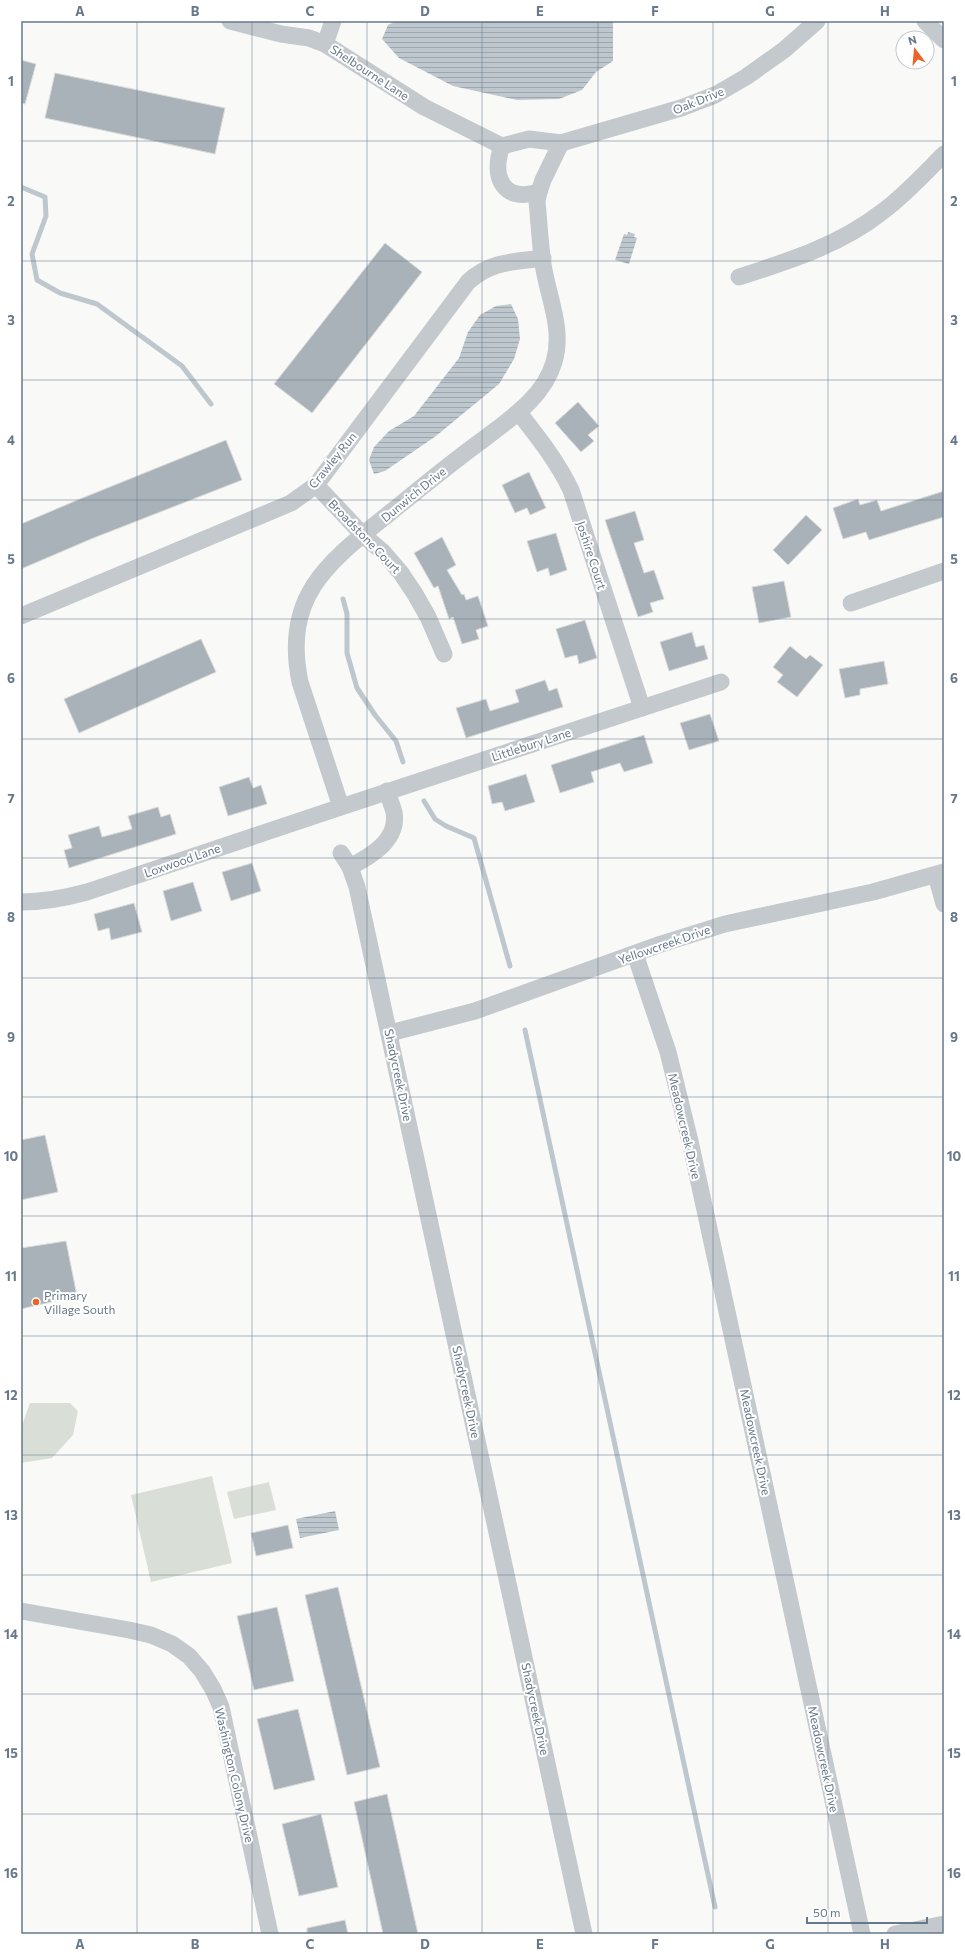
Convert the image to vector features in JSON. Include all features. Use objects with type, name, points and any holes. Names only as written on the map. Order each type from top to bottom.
[{"type":"street","name":"Shelbourne Lane","points":[[230,21],[280,34],[309,38],[325,44],[424,107],[502,146]]},
{"type":"street","points":[[325,44],[333,21]]},
{"type":"street","name":"Oak Drive","points":[[502,146],[529,140],[561,143],[681,108],[716,94],[746,78],[784,50],[817,21]]},
{"type":"street","points":[[925,21],[944,40]]},
{"type":"street","points":[[502,146],[497,166],[498,176],[501,182],[516,194],[529,195],[539,192],[543,180],[561,143]]},
{"type":"street","points":[[739,277],[782,264],[818,250],[858,228],[882,213],[910,189],[944,154]]},
{"type":"street","name":"Dunwich Drive","points":[[341,806],[300,682],[296,663],[295,644],[298,624],[305,601],[316,582],[329,565],[363,535],[450,464],[519,412],[534,397],[546,381],[554,362],[557,343],[557,323],[543,258],[537,201],[539,192]]},
{"type":"street","name":"Crawley Run","points":[[21,616],[292,503],[316,485],[468,282],[489,266],[543,258]]},
{"type":"street","name":"Joshire Court","points":[[519,412],[558,464],[571,490],[642,708]]},
{"type":"street","name":"Broadstone Court","points":[[316,485],[363,535],[383,552],[416,594],[428,616],[444,654]]},
{"type":"street","points":[[851,603],[944,571]]},
{"type":"street","name":"Littlebury Lane","points":[[341,806],[721,682]]},
{"type":"street","points":[[350,868],[368,858],[385,843],[391,834],[394,824],[394,813],[387,791]]},
{"type":"street","name":"Loxwood Lane","points":[[21,902],[38,902],[63,899],[87,892],[341,806]]},
{"type":"street","name":"Shadycreek Drive","points":[[341,853],[350,868],[357,888],[390,1033],[584,1934]]},
{"type":"street","points":[[940,874],[944,904]]},
{"type":"street","name":"Yellowcreek Drive","points":[[390,1033],[475,1011],[635,954],[725,924],[873,892],[940,874]]},
{"type":"street","name":"Meadowcreek Drive","points":[[635,954],[668,1052],[690,1141],[862,1934]]},
{"type":"street","name":"Washington Colony Drive","points":[[21,1611],[151,1635],[178,1647],[202,1671],[213,1689],[221,1707],[270,1934]]},
{"type":"street","points":[[895,1934],[944,1924]]},
{"type":"shaded area","points":[[396,21],[613,21],[613,61],[596,72],[582,90],[559,99],[517,100],[453,86],[399,58],[382,39],[388,25]]},
{"type":"shaded area","points":[[628,232],[635,234],[634,237],[637,238],[629,264],[615,260],[624,234],[627,235]]},
{"type":"shaded area","points":[[511,304],[518,319],[520,339],[514,359],[499,384],[436,436],[385,471],[374,474],[369,460],[374,447],[389,431],[414,416],[459,358],[468,332],[480,315],[496,306]]},
{"type":"shaded area","points":[[30,1403],[70,1403],[78,1411],[73,1435],[52,1458],[21,1463],[21,1428]]},
{"type":"shaded area","points":[[212,1476],[232,1563],[151,1582],[131,1495]]},
{"type":"shaded area","points":[[269,1482],[276,1510],[234,1519],[227,1492]]},
{"type":"shaded area","points":[[335,1511],[339,1530],[300,1538],[296,1519]]},
{"type":"building","points":[[21,60],[36,64],[25,104],[21,103]]},
{"type":"building","points":[[55,73],[225,108],[215,154],[45,118]]},
{"type":"building","points":[[385,243],[422,272],[312,413],[274,384]]},
{"type":"building","points":[[578,402],[599,426],[588,435],[594,441],[581,452],[555,423]]},
{"type":"building","points":[[226,440],[242,480],[91,539],[21,569],[21,524]]},
{"type":"building","points":[[529,472],[546,508],[530,515],[527,508],[515,513],[502,485]]},
{"type":"building","points":[[944,491],[944,517],[869,540],[866,532],[843,539],[833,508],[858,499],[860,505],[877,500],[881,511]]},
{"type":"building","points":[[635,511],[644,540],[634,543],[644,573],[654,570],[664,599],[650,603],[653,612],[638,617],[605,520]]},
{"type":"building","points":[[806,515],[822,530],[788,565],[773,550]]},
{"type":"building","points":[[556,533],[567,570],[550,576],[548,568],[537,572],[527,541]]},
{"type":"building","points":[[442,537],[456,565],[447,570],[462,595],[464,594],[466,600],[478,596],[488,626],[476,630],[479,639],[462,644],[453,617],[449,619],[438,586],[434,588],[414,553]]},
{"type":"building","points":[[784,581],[791,617],[759,623],[752,587]]},
{"type":"building","points":[[585,620],[597,658],[579,664],[577,655],[565,658],[556,629]]},
{"type":"building","points":[[692,632],[696,647],[704,645],[708,659],[669,671],[660,642]]},
{"type":"building","points":[[201,639],[216,672],[79,733],[64,699]]},
{"type":"building","points":[[790,646],[806,659],[810,655],[823,665],[797,697],[777,682],[783,675],[773,667]]},
{"type":"building","points":[[884,661],[888,684],[860,689],[860,695],[845,698],[839,669]]},
{"type":"building","points":[[545,680],[549,691],[557,688],[563,707],[466,738],[456,708],[486,699],[490,711],[519,702],[515,690]]},
{"type":"building","points":[[710,714],[719,741],[689,750],[680,723]]},
{"type":"building","points":[[644,735],[653,763],[624,772],[620,763],[591,772],[594,782],[560,793],[551,765]]},
{"type":"building","points":[[526,774],[535,802],[505,811],[502,802],[492,804],[488,786]]},
{"type":"building","points":[[249,777],[253,788],[261,785],[267,804],[228,816],[219,787]]},
{"type":"building","points":[[158,807],[161,817],[170,814],[176,834],[69,868],[64,850],[72,848],[68,835],[99,826],[102,837],[132,829],[128,816]]},
{"type":"building","points":[[252,863],[261,891],[231,901],[222,872]]},
{"type":"building","points":[[193,882],[202,911],[171,921],[163,891]]},
{"type":"building","points":[[134,903],[142,932],[111,940],[109,928],[98,931],[94,914]]},
{"type":"building","points":[[45,1135],[58,1192],[21,1200],[21,1140]]},
{"type":"building","name":"Primary Village South","points":[[66,1241],[77,1296],[21,1309],[21,1248]]},
{"type":"building","points":[[288,1525],[293,1548],[256,1556],[251,1533]]},
{"type":"building","points":[[338,1587],[380,1767],[347,1775],[305,1595]]},
{"type":"building","points":[[277,1607],[294,1681],[254,1690],[237,1616]]},
{"type":"building","points":[[298,1709],[315,1780],[274,1790],[257,1719]]},
{"type":"building","points":[[387,1794],[418,1934],[383,1934],[354,1802]]},
{"type":"building","points":[[321,1814],[338,1887],[299,1896],[282,1824]]},
{"type":"building","points":[[345,1920],[348,1934],[307,1934],[307,1928]]},
{"type":"waterway","points":[[21,187],[45,197],[46,216],[32,254],[37,280],[60,293],[97,304],[182,366],[211,404]]},
{"type":"waterway","points":[[343,599],[347,614],[347,653],[357,688],[375,715],[396,741],[403,762]]},
{"type":"waterway","points":[[424,801],[435,819],[446,826],[474,838],[510,966]]},
{"type":"waterway","points":[[525,1030],[715,1907]]},
{"type":"place","name":"Primary Village South","points":[[36,1302]]}]
